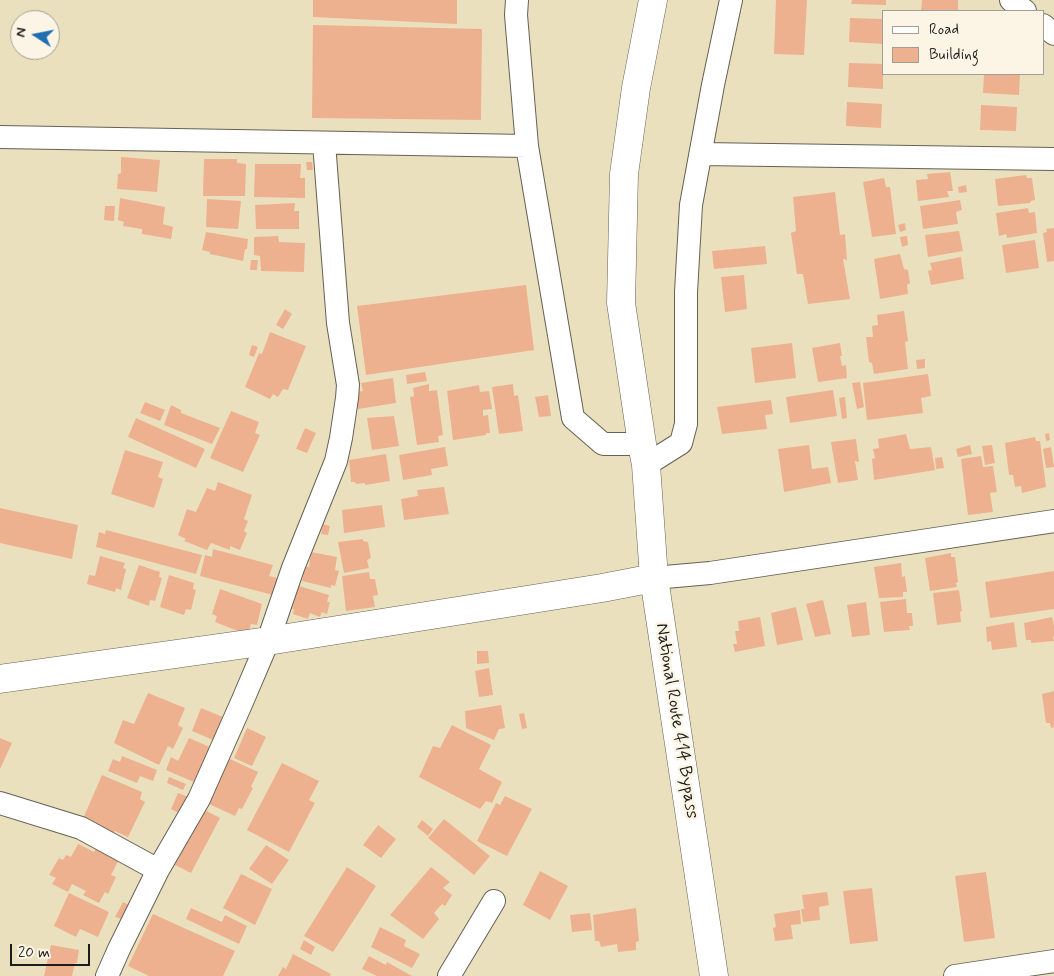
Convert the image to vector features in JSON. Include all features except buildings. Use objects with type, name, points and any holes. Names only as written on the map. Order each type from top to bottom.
[{"type":"main road","name":"National Route 414 Bypass","points":[[653,0],[636,88],[624,174],[622,303],[644,454],[654,578],[714,976]]},
{"type":"main road","points":[[0,679],[268,641],[654,578]]},
{"type":"street","points":[[517,0],[516,15],[527,146],[573,418],[603,444],[644,454],[681,443],[686,424],[686,292],[692,205],[712,85],[731,0]]},
{"type":"street","points":[[1011,0],[1024,10]]},
{"type":"street","points":[[1044,26],[1054,34]]},
{"type":"street","points":[[0,137],[527,146]]},
{"type":"street","points":[[107,976],[158,870],[199,800],[268,641],[293,568],[336,462],[348,385],[338,323],[324,143]]},
{"type":"street","points":[[701,154],[1054,159]]},
{"type":"street","points":[[654,578],[710,573],[1054,521]]},
{"type":"street","points":[[0,803],[81,828],[158,870]]},
{"type":"street","points":[[449,976],[494,901]]},
{"type":"street","points":[[955,976],[1054,961]]}]
